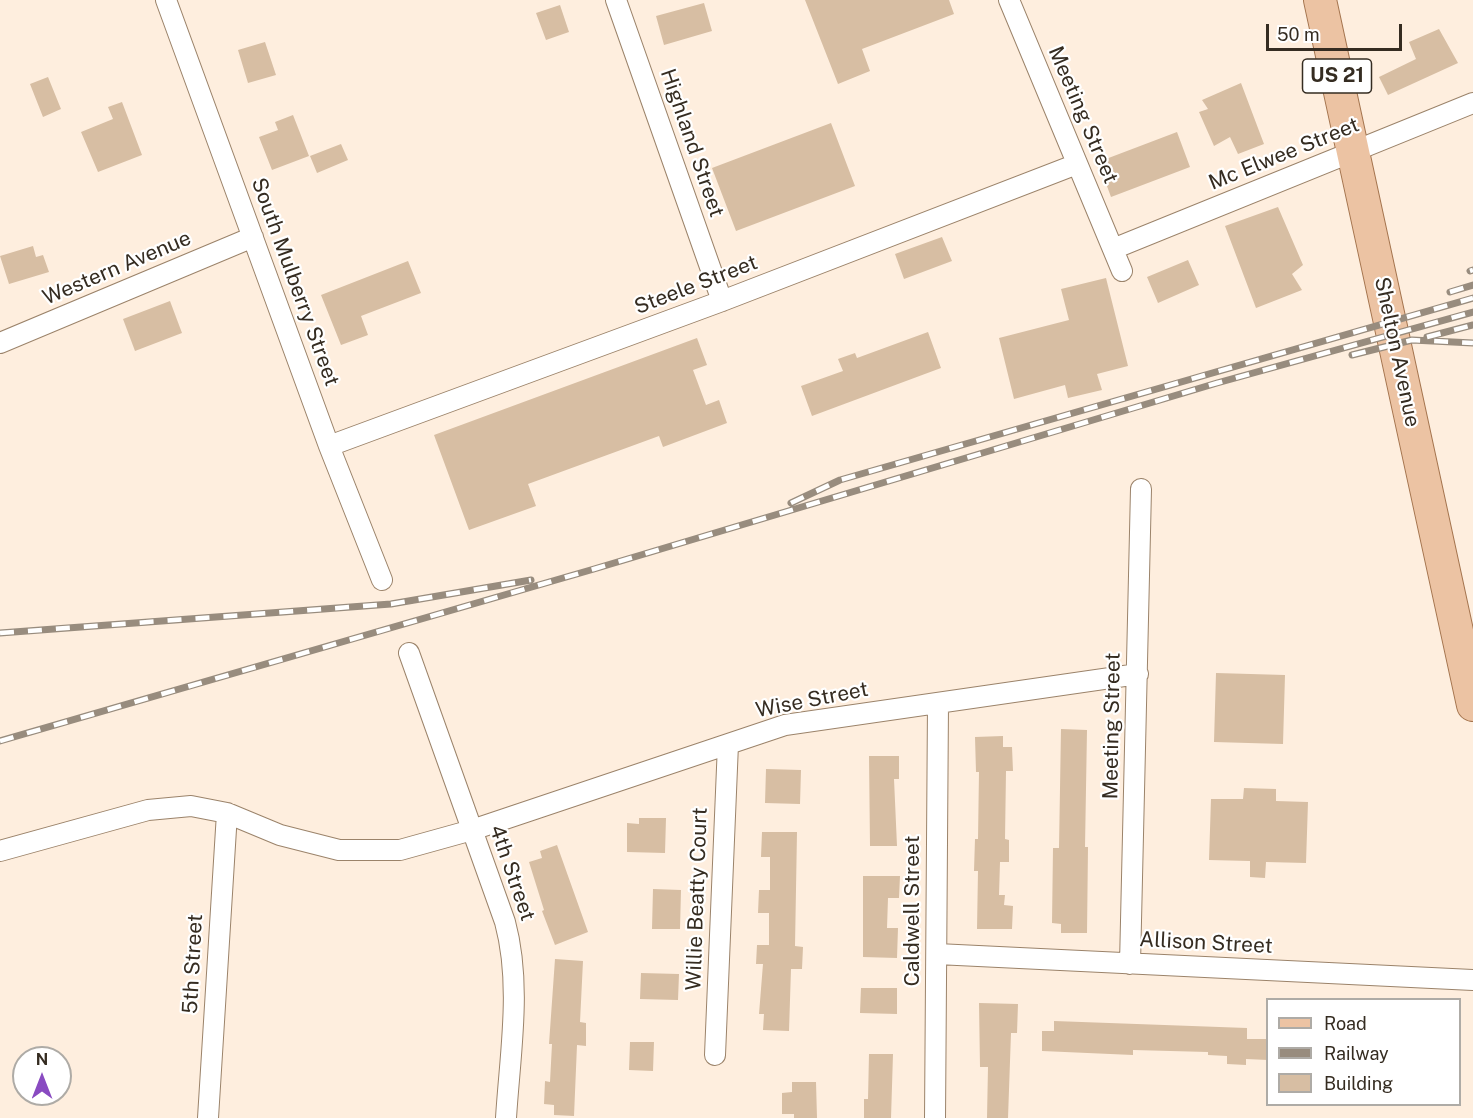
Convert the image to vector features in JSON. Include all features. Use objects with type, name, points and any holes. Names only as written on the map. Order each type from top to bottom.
[{"type":"main road","name":"Shelton Avenue","points":[[1320,0],[1467,652],[1473,705]]},
{"type":"street","name":"South Mulberry Street","points":[[166,0],[329,446],[382,580]]},
{"type":"street","name":"Highland Street","points":[[616,0],[722,301]]},
{"type":"street","name":"Meeting Street","points":[[1009,0],[1122,270]]},
{"type":"street","name":"Mc Elwee Street","points":[[1113,249],[1473,103]]},
{"type":"street","name":"Steele Street","points":[[329,446],[722,301],[1077,164]]},
{"type":"street","name":"Western Avenue","points":[[0,343],[253,237]]},
{"type":"street","name":"Meeting Street","points":[[1130,964],[1141,489]]},
{"type":"street","name":"4th Street","points":[[409,653],[505,922],[513,951],[514,980],[506,1118]]},
{"type":"street","name":"Wise Street","points":[[0,851],[148,810],[191,806],[227,813],[280,835],[339,850],[400,850],[472,830],[785,725],[1138,674]]},
{"type":"street","name":"Caldwell Street","points":[[934,1118],[938,704]]},
{"type":"street","name":"Willie Beatty Court","points":[[714,1055],[728,744]]},
{"type":"street","name":"5th Street","points":[[208,1118],[227,813]]},
{"type":"street","name":"Allison Street","points":[[937,954],[1473,980]]},
{"type":"building","points":[[805,0],[949,0],[954,14],[862,49],[870,71],[838,84]]},
{"type":"building","points":[[704,3],[712,31],[664,45],[656,16]]},
{"type":"building","points":[[560,5],[569,32],[546,40],[536,13]]},
{"type":"building","points":[[1439,29],[1458,63],[1388,95],[1379,77],[1416,59],[1409,42]]},
{"type":"building","points":[[265,42],[276,75],[248,83],[238,50]]},
{"type":"building","points":[[48,77],[61,109],[43,117],[30,84]]},
{"type":"building","points":[[1241,83],[1264,144],[1238,154],[1230,137],[1214,146],[1199,112],[1208,109],[1202,100]]},
{"type":"building","points":[[122,102],[142,155],[98,172],[81,132],[113,119],[108,107]]},
{"type":"building","points":[[293,115],[309,156],[272,170],[259,137],[278,130],[275,122]]},
{"type":"building","points":[[831,123],[855,186],[736,231],[712,168]]},
{"type":"building","points":[[1177,132],[1190,167],[1111,197],[1098,162]]},
{"type":"building","points":[[341,144],[348,160],[317,173],[310,156]]},
{"type":"building","points":[[1278,207],[1303,265],[1292,274],[1302,290],[1256,308],[1225,226]]},
{"type":"building","points":[[942,237],[952,261],[904,279],[895,254]]},
{"type":"building","points":[[33,246],[36,257],[43,255],[49,272],[9,284],[0,256]]},
{"type":"building","points":[[1188,260],[1199,285],[1158,303],[1147,277]]},
{"type":"building","points":[[408,261],[421,293],[361,316],[368,335],[341,345],[321,295]]},
{"type":"building","points":[[1106,278],[1128,366],[1097,374],[1102,390],[1068,398],[1065,385],[1014,399],[999,338],[1069,320],[1061,289]]},
{"type":"building","points":[[170,301],[182,333],[135,351],[123,319]]},
{"type":"building","points":[[928,332],[941,368],[812,416],[801,386],[843,371],[838,359],[855,353],[857,358]]},
{"type":"building","points":[[697,338],[707,365],[693,370],[706,405],[719,400],[727,423],[663,447],[659,436],[528,484],[536,506],[469,530],[434,435]]},
{"type":"building","points":[[1216,673],[1285,675],[1283,744],[1214,742]]},
{"type":"building","points":[[1061,729],[1087,730],[1085,847],[1088,847],[1087,933],[1061,933],[1061,924],[1052,923],[1053,848],[1059,848]]},
{"type":"building","points":[[1003,736],[1003,747],[1012,747],[1013,771],[1006,771],[1005,839],[1009,840],[1009,862],[1000,862],[999,895],[1005,895],[1004,905],[1013,906],[1012,929],[977,929],[978,871],[974,871],[975,839],[978,839],[979,772],[976,772],[975,737]]},
{"type":"building","points":[[869,756],[899,756],[899,779],[894,779],[897,846],[870,846]]},
{"type":"building","points":[[766,769],[801,770],[800,804],[765,803]]},
{"type":"building","points":[[1244,788],[1276,789],[1276,801],[1308,802],[1306,863],[1266,862],[1265,878],[1250,877],[1250,861],[1209,860],[1211,799],[1243,799]]},
{"type":"building","points":[[639,818],[666,818],[665,853],[627,852],[627,823],[639,824]]},
{"type":"building","points":[[762,832],[797,832],[795,946],[803,947],[802,969],[791,969],[789,1031],[763,1030],[764,1014],[759,1014],[763,964],[756,964],[757,945],[769,945],[769,913],[758,913],[759,890],[770,890],[770,857],[761,857]]},
{"type":"building","points":[[557,845],[588,932],[555,945],[542,911],[544,910],[529,862],[542,858],[540,851]]},
{"type":"building","points":[[863,876],[900,876],[899,898],[888,898],[887,928],[898,928],[897,958],[863,957]]},
{"type":"building","points":[[653,889],[681,890],[680,929],[652,929]]},
{"type":"building","points":[[555,959],[583,961],[580,1022],[586,1023],[586,1046],[577,1045],[574,1116],[554,1115],[554,1105],[544,1104],[545,1081],[550,1082],[552,1044],[549,1044]]},
{"type":"building","points":[[641,973],[679,974],[678,1000],[640,999]]},
{"type":"building","points":[[861,988],[897,988],[897,1014],[860,1013]]},
{"type":"building","points":[[979,1003],[1018,1004],[1017,1033],[1011,1033],[1008,1118],[987,1118],[988,1067],[980,1067]]},
{"type":"building","points":[[1054,1021],[1247,1028],[1247,1039],[1266,1039],[1266,1060],[1246,1059],[1246,1065],[1227,1064],[1227,1056],[1208,1055],[1208,1052],[1133,1050],[1133,1055],[1042,1051],[1042,1031],[1054,1031]]},
{"type":"building","points":[[630,1042],[654,1042],[653,1071],[629,1070]]},
{"type":"building","points":[[869,1054],[893,1054],[891,1118],[864,1118],[864,1099],[868,1099]]},
{"type":"building","points":[[792,1082],[816,1082],[817,1118],[794,1118],[794,1114],[782,1114],[782,1093],[792,1092]]},
{"type":"railway","points":[[1450,292],[1473,285]]},
{"type":"railway","points":[[791,503],[840,480],[1473,298]]},
{"type":"railway","points":[[0,741],[594,569],[1217,383],[1473,312]]},
{"type":"railway","points":[[1427,337],[1473,325]]},
{"type":"railway","points":[[1352,355],[1412,340],[1473,343]]},
{"type":"railway","points":[[0,633],[391,604],[531,580]]}]
